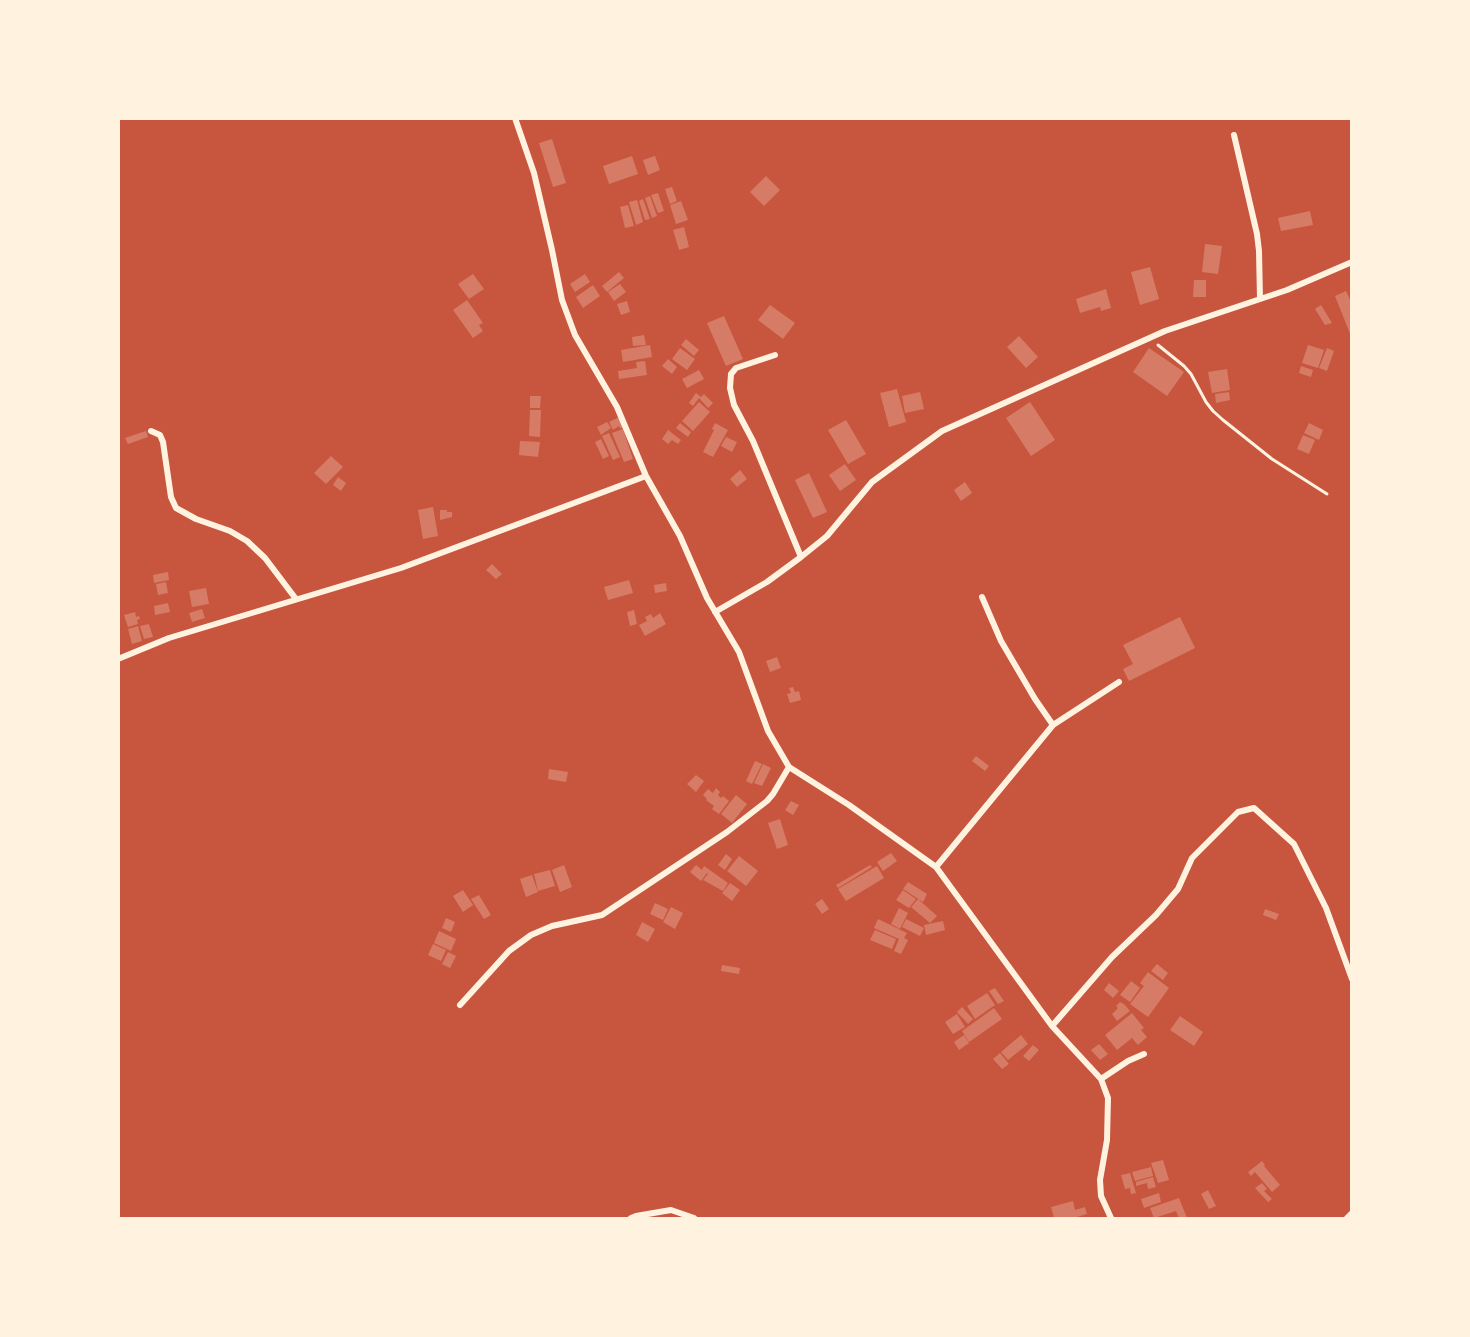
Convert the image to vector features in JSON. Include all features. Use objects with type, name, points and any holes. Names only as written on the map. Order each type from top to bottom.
[{"type":"street","points":[[515,118],[534,173],[562,300],[575,335],[616,407],[646,476],[680,536],[707,598],[739,652],[768,731],[789,767],[849,805],[936,867],[1052,1026],[1101,1079],[1108,1098],[1107,1140],[1100,1180],[1101,1196],[1111,1218]]},
{"type":"street","points":[[1234,135],[1257,234],[1260,299]]},
{"type":"street","points":[[715,612],[767,582],[801,557],[827,536],[872,482],[942,431],[1165,331],[1287,290],[1352,262]]},
{"type":"street","points":[[775,355],[736,368],[731,374],[730,387],[734,405],[753,441],[801,557]]},
{"type":"street","points":[[151,431],[160,435],[163,442],[171,496],[177,508],[196,519],[230,531],[247,541],[265,558],[296,599]]},
{"type":"street","points":[[118,659],[154,643],[401,568],[646,476]]},
{"type":"street","points":[[982,597],[1001,641],[1053,725]]},
{"type":"street","points":[[936,867],[1053,725],[1119,682]]},
{"type":"street","points":[[460,1005],[509,951],[531,935],[552,926],[602,915],[727,832],[767,801],[789,767]]},
{"type":"street","points":[[1052,1026],[1112,957],[1156,915],[1178,889],[1192,858],[1238,812],[1254,808],[1294,844],[1326,908],[1352,979]]},
{"type":"street","points":[[1101,1079],[1128,1061],[1144,1054]]},
{"type":"street","points":[[631,1218],[670,1210],[694,1218]]},
{"type":"street","points":[[1347,1218],[1352,1214]]},
{"type":"path","points":[[1149,338],[1184,366],[1191,374],[1206,402],[1222,420],[1272,459],[1327,494]]},
{"type":"building","points":[[552,139],[566,183],[553,187],[539,143]]},
{"type":"building","points":[[632,156],[638,174],[609,184],[603,166]]},
{"type":"building","points":[[655,156],[660,170],[648,175],[643,160]]},
{"type":"building","points":[[766,176],[780,190],[764,206],[750,192]]},
{"type":"building","points":[[672,187],[677,201],[670,204],[665,189]]},
{"type":"building","points":[[658,193],[664,211],[658,213],[651,195]]},
{"type":"building","points":[[650,196],[657,216],[652,218],[645,198]]},
{"type":"building","points":[[643,199],[650,219],[645,220],[639,201]]},
{"type":"building","points":[[637,200],[643,222],[636,225],[629,202]]},
{"type":"building","points":[[681,201],[688,220],[676,224],[670,205]]},
{"type":"building","points":[[628,205],[634,226],[625,228],[620,207]]},
{"type":"building","points":[[1310,211],[1313,225],[1281,231],[1278,218]]},
{"type":"building","points":[[684,227],[689,247],[679,250],[673,230]]},
{"type":"building","points":[[1205,244],[1222,246],[1218,274],[1202,272]]},
{"type":"building","points":[[1150,267],[1159,299],[1140,305],[1131,272]]},
{"type":"building","points":[[619,272],[624,278],[607,292],[602,286]]},
{"type":"building","points":[[473,274],[484,289],[469,299],[458,284]]},
{"type":"building","points":[[585,274],[590,282],[575,292],[570,284]]},
{"type":"building","points":[[1194,280],[1206,280],[1206,297],[1193,297]]},
{"type":"building","points":[[620,284],[626,292],[614,301],[608,292]]},
{"type":"building","points":[[593,285],[600,296],[583,308],[576,297]]},
{"type":"building","points":[[1106,289],[1111,308],[1101,311],[1100,307],[1080,313],[1076,299]]},
{"type":"building","points":[[1346,291],[1352,304],[1351,336],[1335,296]]},
{"type":"building","points":[[467,300],[483,323],[479,325],[483,331],[473,338],[453,310]]},
{"type":"building","points":[[627,301],[630,312],[621,315],[617,304]]},
{"type":"building","points":[[770,305],[795,323],[783,339],[758,320]]},
{"type":"building","points":[[1321,305],[1332,323],[1325,325],[1315,309]]},
{"type":"building","points":[[724,316],[743,359],[726,366],[707,323]]},
{"type":"building","points":[[644,335],[646,345],[633,346],[632,337]]},
{"type":"building","points":[[1019,336],[1038,357],[1026,368],[1007,347]]},
{"type":"building","points":[[686,339],[699,350],[694,356],[681,345]]},
{"type":"building","points":[[650,345],[652,357],[623,362],[621,350]]},
{"type":"building","points":[[1308,345],[1324,350],[1318,368],[1302,363]]},
{"type":"building","points":[[680,348],[695,359],[687,370],[672,359]]},
{"type":"building","points":[[1149,348],[1184,372],[1167,396],[1133,372]]},
{"type":"building","points":[[1327,348],[1334,351],[1327,371],[1319,368]]},
{"type":"building","points":[[668,359],[677,367],[672,374],[662,366]]},
{"type":"building","points":[[645,361],[647,375],[619,379],[618,371],[637,368],[636,362]]},
{"type":"building","points":[[1301,366],[1313,370],[1311,377],[1299,373]]},
{"type":"building","points":[[1227,369],[1230,390],[1212,393],[1208,372]]},
{"type":"building","points":[[699,370],[704,379],[687,388],[682,379]]},
{"type":"building","points":[[897,389],[906,422],[889,427],[880,393]]},
{"type":"building","points":[[920,392],[924,409],[905,413],[902,396]]},
{"type":"building","points":[[1229,392],[1230,400],[1216,403],[1215,394]]},
{"type":"building","points":[[696,393],[701,397],[704,394],[713,403],[708,408],[699,398],[693,406],[689,403]]},
{"type":"building","points":[[530,396],[541,396],[540,408],[530,408]]},
{"type":"building","points":[[699,402],[710,412],[693,431],[682,421]]},
{"type":"building","points":[[1030,402],[1055,440],[1031,456],[1006,418]]},
{"type":"building","points":[[530,410],[541,410],[540,437],[529,436]]},
{"type":"building","points":[[619,417],[624,426],[613,430],[609,422]]},
{"type":"building","points":[[846,420],[866,454],[848,464],[828,430]]},
{"type":"building","points":[[607,422],[611,428],[601,435],[597,427]]},
{"type":"building","points":[[680,423],[691,432],[688,437],[676,428]]},
{"type":"building","points":[[715,423],[728,430],[713,457],[703,452]]},
{"type":"building","points":[[1309,423],[1323,430],[1319,440],[1304,433]]},
{"type":"building","points":[[623,429],[633,459],[624,462],[612,433]]},
{"type":"building","points":[[668,430],[681,440],[678,444],[672,440],[668,444],[662,439]]},
{"type":"building","points":[[146,431],[148,437],[128,444],[125,438]]},
{"type":"building","points":[[609,433],[620,457],[613,460],[602,436]]},
{"type":"building","points":[[1303,435],[1315,440],[1309,454],[1297,449]]},
{"type":"building","points":[[726,437],[737,442],[732,452],[721,446]]},
{"type":"building","points":[[601,439],[609,456],[603,459],[595,442]]},
{"type":"building","points":[[520,441],[540,442],[538,457],[519,455]]},
{"type":"building","points":[[331,456],[343,467],[326,484],[314,473]]},
{"type":"building","points":[[845,464],[856,480],[840,491],[829,475]]},
{"type":"building","points":[[740,470],[747,479],[737,487],[730,479]]},
{"type":"building","points":[[809,473],[827,512],[813,518],[795,480]]},
{"type":"building","points":[[338,477],[346,483],[341,491],[333,485]]},
{"type":"building","points":[[965,482],[972,493],[961,501],[954,490]]},
{"type":"building","points":[[433,507],[438,536],[423,539],[418,510]]},
{"type":"building","points":[[440,510],[452,512],[452,517],[440,520]]},
{"type":"building","points":[[492,564],[502,574],[496,579],[486,570]]},
{"type":"building","points":[[168,572],[169,580],[154,583],[153,575]]},
{"type":"building","points":[[629,580],[633,593],[608,600],[604,587]]},
{"type":"building","points":[[166,582],[168,593],[158,595],[156,584]]},
{"type":"building","points":[[666,583],[667,591],[655,593],[654,585]]},
{"type":"building","points":[[206,588],[209,604],[192,607],[189,591]]},
{"type":"building","points":[[168,603],[170,612],[155,615],[154,606]]},
{"type":"building","points":[[202,609],[205,618],[192,622],[189,613]]},
{"type":"building","points":[[634,610],[637,624],[630,626],[627,612]]},
{"type":"building","points":[[135,612],[136,617],[139,616],[140,619],[137,620],[138,624],[128,627],[124,615]]},
{"type":"building","points":[[660,613],[666,624],[645,636],[639,625],[647,621],[645,617],[651,614],[653,618]]},
{"type":"building","points":[[1180,617],[1195,648],[1129,681],[1123,669],[1133,664],[1123,645]]},
{"type":"building","points":[[149,624],[153,637],[144,639],[140,626]]},
{"type":"building","points":[[138,626],[142,641],[132,644],[128,629]]},
{"type":"building","points":[[777,657],[781,668],[770,672],[766,661]]},
{"type":"building","points":[[793,687],[795,692],[799,691],[801,700],[790,703],[787,694],[791,693],[789,688]]},
{"type":"building","points":[[976,756],[989,766],[985,771],[972,761]]},
{"type":"building","points":[[755,761],[762,764],[752,784],[746,781]]},
{"type":"building","points":[[763,764],[771,768],[762,786],[754,783]]},
{"type":"building","points":[[549,769],[568,772],[566,782],[548,779]]},
{"type":"building","points":[[696,775],[704,781],[696,792],[687,784]]},
{"type":"building","points":[[716,788],[721,798],[723,796],[729,801],[719,814],[712,809],[714,806],[703,795],[708,789],[713,793]]},
{"type":"building","points":[[736,795],[747,804],[732,823],[721,814]]},
{"type":"building","points":[[791,801],[799,805],[793,815],[785,810]]},
{"type":"building","points":[[780,819],[788,845],[777,849],[768,823]]},
{"type":"building","points":[[891,853],[897,861],[883,871],[877,862]]},
{"type":"building","points":[[726,854],[732,859],[725,870],[718,865]]},
{"type":"building","points":[[739,856],[758,871],[746,886],[727,871]]},
{"type":"building","points":[[564,865],[572,887],[560,892],[552,870]]},
{"type":"building","points":[[696,865],[702,870],[704,866],[728,883],[723,891],[703,880],[707,873],[701,881],[690,872]]},
{"type":"building","points":[[870,865],[872,867],[838,888],[836,885]]},
{"type":"building","points":[[877,866],[884,878],[846,901],[838,889]]},
{"type":"building","points":[[550,870],[555,886],[538,891],[534,874]]},
{"type":"building","points":[[532,875],[538,892],[526,897],[520,879]]},
{"type":"building","points":[[908,882],[927,894],[923,902],[903,889]]},
{"type":"building","points":[[730,883],[740,890],[732,901],[722,893]]},
{"type":"building","points":[[463,890],[473,905],[463,912],[453,896]]},
{"type":"building","points":[[903,890],[916,899],[909,908],[896,900]]},
{"type":"building","points":[[479,895],[491,915],[484,919],[471,899]]},
{"type":"building","points":[[822,899],[829,909],[822,914],[815,904]]},
{"type":"building","points":[[918,899],[937,916],[930,923],[911,907]]},
{"type":"building","points":[[655,903],[668,909],[663,920],[650,914]]},
{"type":"building","points":[[671,907],[683,913],[675,929],[663,922]]},
{"type":"building","points":[[899,908],[908,913],[900,929],[891,924]]},
{"type":"building","points":[[1265,909],[1279,914],[1276,920],[1263,915]]},
{"type":"building","points":[[446,918],[455,922],[451,932],[442,928]]},
{"type":"building","points":[[878,919],[907,933],[904,938],[908,940],[901,954],[894,951],[899,939],[874,928]]},
{"type":"building","points":[[906,919],[924,928],[920,936],[902,927]]},
{"type":"building","points":[[943,921],[945,930],[926,935],[924,925]]},
{"type":"building","points":[[642,922],[655,929],[648,942],[636,935]]},
{"type":"building","points":[[875,930],[896,939],[892,949],[870,940]]},
{"type":"building","points":[[439,931],[456,939],[451,951],[434,943]]},
{"type":"building","points":[[433,944],[446,950],[441,961],[428,955]]},
{"type":"building","points":[[448,952],[456,956],[450,968],[442,964]]},
{"type":"building","points":[[1157,964],[1168,973],[1163,980],[1151,971]]},
{"type":"building","points":[[722,965],[740,968],[739,974],[721,971]]},
{"type":"building","points":[[1148,972],[1169,988],[1148,1017],[1130,1004],[1144,986],[1140,983]]},
{"type":"building","points":[[1131,981],[1140,988],[1130,1002],[1120,995]]},
{"type":"building","points":[[1109,983],[1119,991],[1113,998],[1104,990]]},
{"type":"building","points":[[995,988],[1004,1001],[998,1004],[989,991]]},
{"type":"building","points":[[987,993],[995,1005],[975,1019],[967,1006]]},
{"type":"building","points":[[1120,1002],[1130,1011],[1117,1021],[1112,1014]]},
{"type":"building","points":[[962,1007],[973,1019],[968,1024],[957,1012]]},
{"type":"building","points":[[994,1008],[1002,1019],[969,1042],[962,1031]]},
{"type":"building","points":[[1132,1013],[1144,1028],[1141,1030],[1147,1037],[1138,1045],[1132,1038],[1117,1050],[1105,1035]]},
{"type":"building","points":[[957,1014],[965,1027],[953,1034],[945,1022]]},
{"type":"building","points":[[1180,1016],[1203,1032],[1194,1046],[1170,1030]]},
{"type":"building","points":[[964,1035],[969,1043],[959,1050],[954,1042]]},
{"type":"building","points":[[1021,1035],[1028,1044],[1008,1060],[1001,1052]]},
{"type":"building","points":[[1099,1044],[1108,1054],[1100,1060],[1091,1050]]},
{"type":"building","points":[[1033,1045],[1039,1050],[1029,1061],[1023,1056]]},
{"type":"building","points":[[1000,1053],[1009,1064],[1002,1069],[993,1059]]},
{"type":"building","points":[[1163,1160],[1169,1180],[1158,1183],[1151,1163]]},
{"type":"building","points":[[1262,1161],[1280,1185],[1272,1192],[1255,1172],[1251,1176],[1248,1172]]},
{"type":"building","points":[[1151,1167],[1153,1176],[1135,1181],[1132,1172]]},
{"type":"building","points":[[1130,1173],[1136,1193],[1131,1194],[1130,1188],[1125,1189],[1121,1175]]},
{"type":"building","points":[[1153,1177],[1156,1187],[1148,1189],[1147,1183],[1136,1186],[1136,1182]]},
{"type":"building","points":[[1262,1183],[1267,1189],[1264,1191],[1272,1199],[1268,1202],[1255,1188]]},
{"type":"building","points":[[1208,1190],[1216,1206],[1209,1209],[1201,1194]]},
{"type":"building","points":[[1159,1193],[1161,1202],[1144,1208],[1141,1199]]},
{"type":"building","points":[[1179,1198],[1187,1218],[1179,1218],[1176,1211],[1154,1218],[1150,1208]]},
{"type":"building","points":[[1073,1201],[1075,1210],[1085,1207],[1087,1214],[1078,1218],[1054,1218],[1051,1207]]}]
